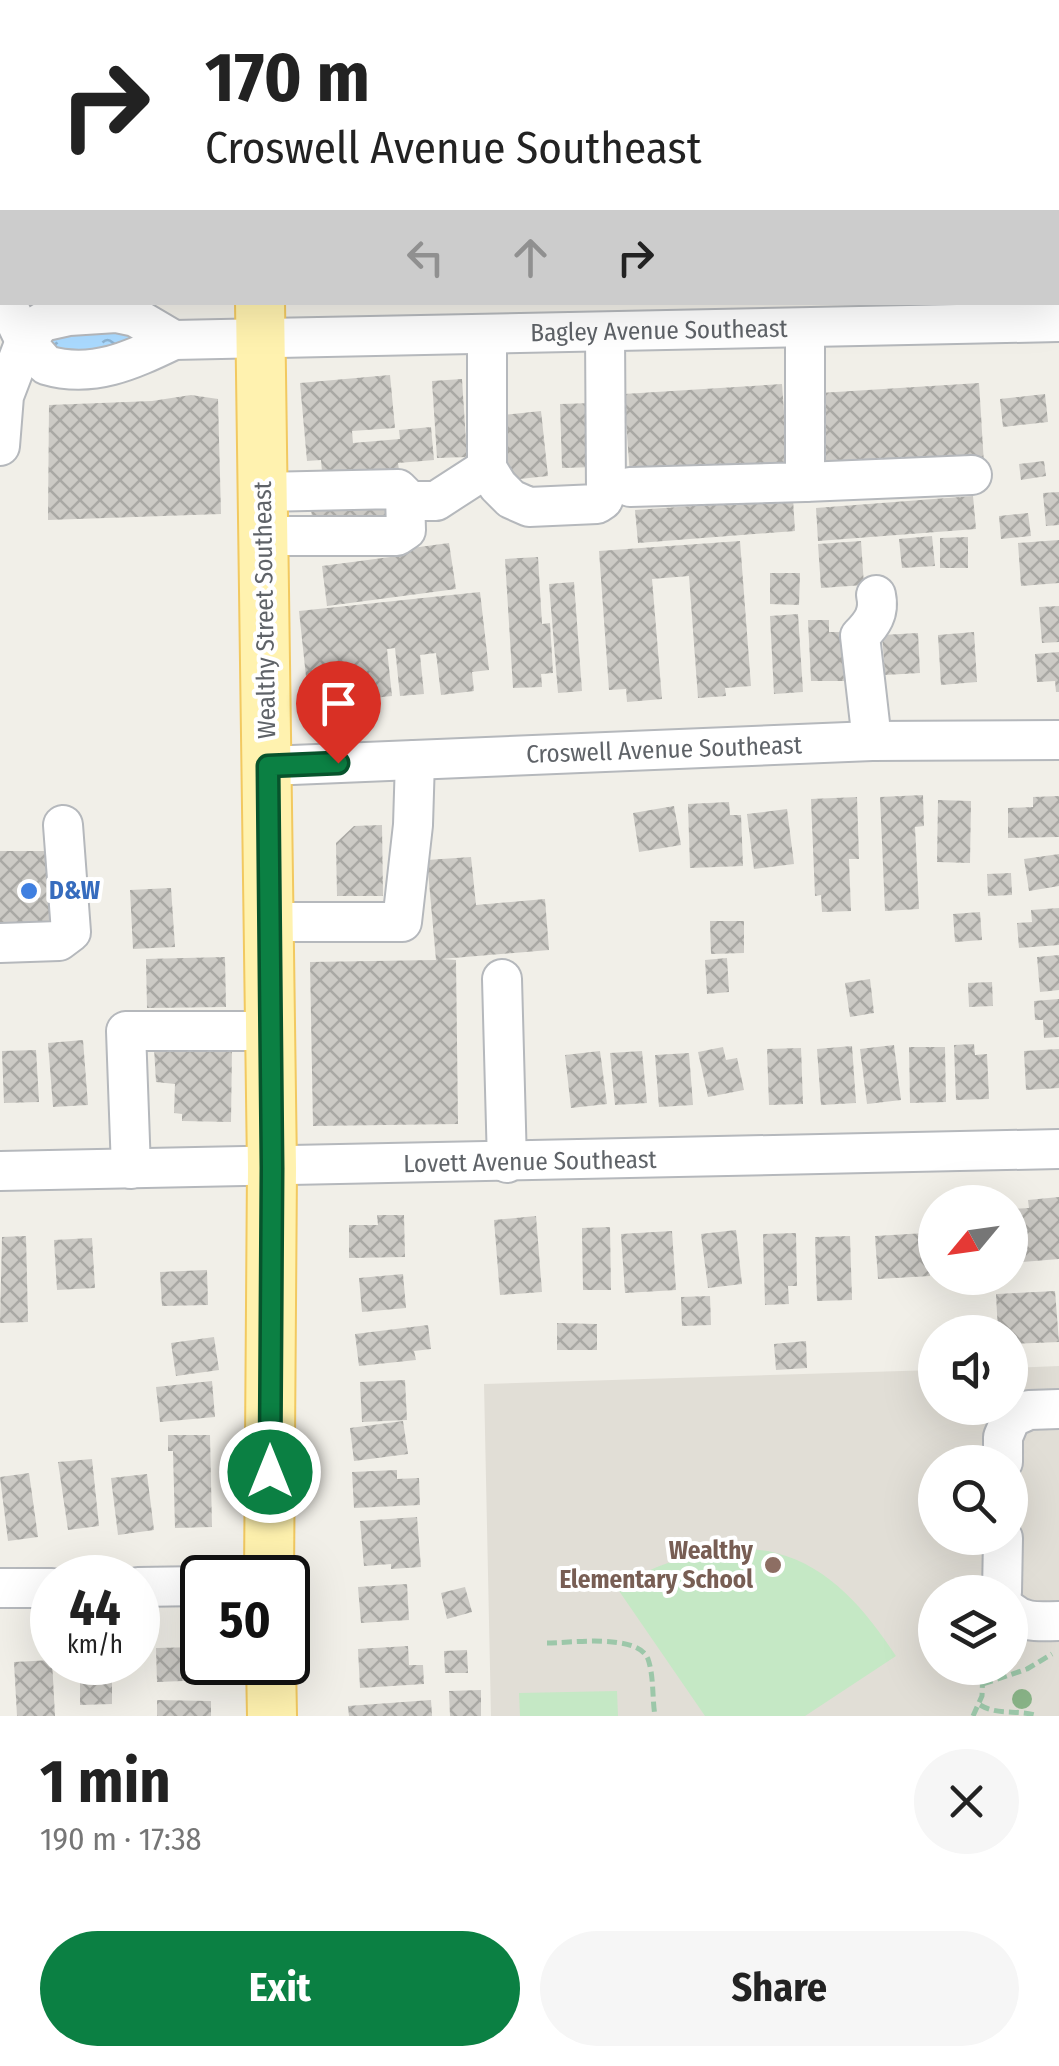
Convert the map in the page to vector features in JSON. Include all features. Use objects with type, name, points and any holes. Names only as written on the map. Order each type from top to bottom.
[{"type":"main road","name":"Wealthy Street Southeast","points":[[260,321],[271,1031],[269,1555]]},
{"type":"main road","points":[[271,1685],[272,1716]]},
{"type":"street","points":[[7,305],[25,341],[46,365],[84,370],[122,364],[174,340]]},
{"type":"street","points":[[0,446],[4,396],[25,341],[42,322],[116,313],[135,318],[174,340]]},
{"type":"street","name":"Bagley Avenue Southeast","points":[[174,340],[260,321],[466,324],[604,332],[683,315],[805,328],[1059,322]]},
{"type":"street","points":[[466,324],[486,468],[512,499],[529,507],[597,504],[603,500],[604,332]]},
{"type":"street","points":[[805,328],[806,482]]},
{"type":"street","points":[[262,514],[398,536],[406,530],[405,501],[436,501],[486,468]]},
{"type":"street","points":[[630,487],[972,475]]},
{"type":"street","points":[[872,742],[860,636],[872,623],[878,604],[876,596]]},
{"type":"street","name":"Croswell Avenue Southeast","points":[[268,766],[872,742],[1059,740]]},
{"type":"street","points":[[270,922],[402,922],[415,760]]},
{"type":"street","points":[[0,943],[59,941],[71,932],[63,826]]},
{"type":"street","points":[[502,979],[506,1162]]},
{"type":"street","points":[[131,1169],[126,1031],[271,1031]]},
{"type":"street","name":"Lovett Avenue Southeast","points":[[0,1171],[1059,1150]]},
{"type":"street","points":[[1003,1445],[1011,1418],[1029,1410],[1059,1409]]},
{"type":"street","points":[[0,1588],[30,1588]]},
{"type":"street","points":[[1028,1621],[1059,1621]]},
{"type":"path","points":[[547,1643],[618,1642],[639,1648],[648,1658],[655,1716]]},
{"type":"path","points":[[1028,1668],[1059,1650]]},
{"type":"path","points":[[974,1716],[983,1685]]},
{"type":"path","points":[[980,1705],[1000,1714],[1038,1716]]},
{"type":"shaded area","name":"Wealthy Elementary School","points":[[1059,1366],[1059,1716],[491,1716],[484,1384],[918,1371],[918,1425],[1028,1425],[1028,1367]]},
{"type":"green space","points":[[728,1548],[776,1553],[814,1569],[859,1607],[896,1656],[805,1716],[705,1716],[617,1588],[671,1562]]},
{"type":"green space","points":[[617,1691],[618,1716],[520,1716],[519,1693]]},
{"type":"water","points":[[55,329],[130,330],[138,345],[64,356],[48,345]]},
{"type":"building","points":[[390,375],[395,428],[352,431],[353,443],[400,439],[399,430],[431,427],[434,460],[398,463],[399,470],[349,474],[323,484],[321,460],[307,461],[300,383]]},
{"type":"building","points":[[462,379],[467,457],[437,458],[432,381]]},
{"type":"building","points":[[979,383],[984,464],[826,475],[820,393]]},
{"type":"building","points":[[782,384],[788,466],[630,475],[624,394]]},
{"type":"building","points":[[1045,394],[1048,422],[1003,427],[1000,399]]},
{"type":"building","points":[[191,395],[218,399],[221,514],[48,520],[49,405],[152,401]]},
{"type":"building","points":[[595,403],[597,467],[562,468],[560,404]]},
{"type":"building","points":[[541,411],[548,476],[510,480],[502,415]]},
{"type":"building","points":[[1044,461],[1046,476],[1021,480],[1019,464]]},
{"type":"building","points":[[1059,492],[1059,525],[1046,526],[1043,493]]},
{"type":"building","points":[[396,494],[399,526],[315,536],[310,504]]},
{"type":"building","points":[[973,496],[976,529],[818,541],[816,508]]},
{"type":"building","points":[[793,499],[795,531],[638,543],[635,510]]},
{"type":"building","points":[[1028,513],[1031,536],[1001,539],[999,516]]},
{"type":"building","points":[[932,536],[935,566],[902,568],[899,539]]},
{"type":"building","points":[[968,537],[968,568],[940,568],[940,538]]},
{"type":"building","points":[[1059,540],[1059,583],[1021,586],[1018,543]]},
{"type":"building","points":[[740,541],[751,686],[725,688],[726,696],[698,698],[689,576],[652,579],[662,699],[627,702],[626,689],[609,690],[599,551]]},
{"type":"building","points":[[861,541],[864,585],[821,588],[818,544]]},
{"type":"building","points":[[449,543],[456,589],[327,606],[322,566],[398,556],[397,550]]},
{"type":"building","points":[[538,557],[542,624],[550,623],[553,673],[541,674],[542,687],[513,688],[505,559]]},
{"type":"building","points":[[770,573],[800,573],[799,605],[770,604]]},
{"type":"building","points":[[574,582],[582,691],[558,693],[549,584]]},
{"type":"building","points":[[480,592],[489,670],[472,672],[474,691],[441,695],[436,653],[420,655],[424,694],[400,696],[395,648],[387,649],[392,696],[344,701],[345,711],[310,714],[299,611]]},
{"type":"building","points":[[1059,606],[1059,642],[1042,643],[1039,607]]},
{"type":"building","points":[[798,614],[803,692],[774,694],[770,616]]},
{"type":"building","points":[[808,620],[829,620],[829,632],[842,632],[844,681],[811,681]]},
{"type":"building","points":[[974,632],[977,682],[941,685],[938,635]]},
{"type":"building","points":[[918,633],[920,673],[885,675],[882,635]]},
{"type":"building","points":[[1059,652],[1056,692],[1055,681],[1037,682],[1035,654]]},
{"type":"building","points":[[923,795],[924,826],[915,827],[919,909],[885,911],[880,797]]},
{"type":"building","points":[[1059,796],[1059,837],[1008,838],[1008,808],[1033,807],[1033,797]]},
{"type":"building","points":[[857,797],[859,859],[849,859],[851,911],[822,912],[821,895],[815,896],[811,799]]},
{"type":"building","points":[[938,800],[971,801],[970,863],[937,862]]},
{"type":"building","points":[[729,802],[730,815],[741,815],[743,866],[690,868],[688,804]]},
{"type":"building","points":[[674,806],[681,845],[639,852],[633,813]]},
{"type":"building","points":[[787,809],[794,864],[754,869],[747,814]]},
{"type":"building","points":[[382,825],[383,896],[337,896],[336,843],[354,826]]},
{"type":"building","name":"D&W","points":[[0,851],[56,851],[59,931],[0,932]]},
{"type":"building","points":[[1059,854],[1059,886],[1029,891],[1024,859]]},
{"type":"building","points":[[471,857],[476,905],[545,899],[549,950],[441,959],[456,960],[458,1124],[313,1126],[310,962],[436,960],[427,860]]},
{"type":"building","points":[[1011,873],[1012,895],[988,896],[987,874]]},
{"type":"building","points":[[171,888],[175,947],[133,949],[130,890]]},
{"type":"building","points":[[1059,908],[1059,945],[1019,948],[1017,923],[1032,922],[1031,910]]},
{"type":"building","points":[[980,912],[982,940],[955,942],[953,914]]},
{"type":"building","points":[[710,921],[744,921],[744,953],[711,954]]},
{"type":"building","points":[[1059,955],[1059,990],[1040,992],[1037,957]]},
{"type":"building","points":[[225,957],[226,1007],[147,1008],[146,959]]},
{"type":"building","points":[[727,958],[729,992],[707,994],[705,960]]},
{"type":"building","points":[[870,979],[874,1013],[850,1017],[845,983]]},
{"type":"building","points":[[992,982],[993,1006],[969,1007],[968,983]]},
{"type":"building","points":[[1059,999],[1059,1037],[1044,1038],[1043,1020],[1035,1020],[1034,1001]]},
{"type":"building","points":[[83,1040],[88,1105],[53,1107],[48,1043]]},
{"type":"building","points":[[974,1044],[975,1055],[987,1054],[989,1099],[956,1100],[954,1045]]},
{"type":"building","points":[[894,1045],[901,1100],[867,1104],[860,1049]]},
{"type":"building","points":[[232,1046],[231,1122],[182,1121],[182,1114],[174,1113],[175,1084],[156,1082],[154,1048]]},
{"type":"building","points":[[852,1046],[856,1103],[821,1105],[817,1049]]},
{"type":"building","points":[[723,1047],[726,1060],[737,1058],[744,1090],[708,1097],[698,1052]]},
{"type":"building","points":[[909,1047],[945,1047],[946,1102],[910,1103]]},
{"type":"building","points":[[801,1048],[803,1104],[769,1105],[767,1049]]},
{"type":"building","points":[[1059,1049],[1059,1088],[1026,1090],[1024,1051]]},
{"type":"building","points":[[36,1050],[39,1102],[4,1103],[2,1051]]},
{"type":"building","points":[[600,1051],[607,1104],[571,1108],[565,1055]]},
{"type":"building","points":[[642,1051],[647,1103],[615,1105],[610,1053]]},
{"type":"building","points":[[689,1053],[693,1105],[659,1107],[655,1055]]},
{"type":"building","points":[[1059,1197],[1059,1259],[1028,1262],[1028,1200]]},
{"type":"building","points":[[377,1215],[404,1215],[405,1257],[349,1258],[349,1225],[378,1225]]},
{"type":"building","points":[[536,1216],[542,1292],[500,1295],[494,1220]]},
{"type":"building","points":[[610,1227],[611,1290],[583,1290],[582,1228]]},
{"type":"building","points":[[736,1230],[742,1284],[708,1288],[701,1234]]},
{"type":"building","points":[[672,1231],[676,1290],[625,1293],[621,1234]]},
{"type":"building","points":[[796,1233],[797,1286],[788,1286],[789,1304],[765,1305],[763,1234]]},
{"type":"building","points":[[918,1233],[918,1277],[878,1279],[875,1236]]},
{"type":"building","points":[[26,1236],[28,1322],[0,1323],[2,1237]]},
{"type":"building","points":[[850,1236],[852,1300],[817,1301],[815,1237]]},
{"type":"building","points":[[92,1238],[95,1288],[57,1290],[54,1240]]},
{"type":"building","points":[[207,1270],[208,1305],[162,1306],[160,1272]]},
{"type":"building","points":[[403,1274],[406,1308],[362,1312],[359,1278]]},
{"type":"building","points":[[1055,1291],[1059,1342],[1028,1343],[1028,1315],[997,1315],[996,1295]]},
{"type":"building","points":[[710,1296],[711,1325],[682,1326],[681,1297]]},
{"type":"building","points":[[557,1323],[597,1324],[597,1350],[557,1350]]},
{"type":"building","points":[[428,1325],[431,1349],[414,1351],[416,1360],[359,1366],[355,1334]]},
{"type":"building","points":[[214,1337],[219,1370],[176,1376],[171,1343]]},
{"type":"building","points":[[806,1341],[807,1368],[776,1370],[774,1344]]},
{"type":"building","points":[[405,1380],[407,1420],[362,1422],[360,1382]]},
{"type":"building","points":[[212,1381],[215,1417],[160,1422],[156,1387]]},
{"type":"building","points":[[403,1421],[408,1454],[354,1461],[350,1428]]},
{"type":"building","points":[[168,1435],[210,1435],[212,1527],[175,1528],[173,1451],[168,1451]]},
{"type":"building","points":[[92,1459],[99,1526],[68,1530],[58,1462]]},
{"type":"building","points":[[397,1470],[397,1479],[419,1478],[420,1505],[354,1508],[352,1472]]},
{"type":"building","points":[[29,1473],[38,1537],[8,1541],[0,1477]]},
{"type":"building","points":[[147,1474],[154,1530],[118,1535],[111,1478]]},
{"type":"building","points":[[417,1517],[421,1567],[364,1566],[360,1521]]},
{"type":"building","points":[[407,1584],[409,1620],[361,1623],[358,1587]]},
{"type":"building","points":[[465,1587],[472,1612],[447,1619],[441,1593]]},
{"type":"building","points":[[408,1646],[409,1665],[423,1665],[424,1684],[360,1688],[358,1649]]},
{"type":"building","points":[[180,1647],[180,1681],[160,1682],[160,1648]]},
{"type":"building","points":[[467,1650],[468,1673],[445,1673],[444,1651]]},
{"type":"building","points":[[30,1661],[30,1685],[53,1685],[55,1716],[17,1716],[14,1662]]},
{"type":"building","points":[[80,1685],[112,1685],[112,1704],[80,1705]]},
{"type":"building","points":[[481,1690],[481,1716],[450,1716],[449,1691]]},
{"type":"building","points":[[157,1700],[211,1701],[211,1716],[157,1716]]},
{"type":"building","points":[[431,1700],[432,1716],[349,1716],[348,1706]]},
{"type":"place","name":"D&W","points":[[29,891]]},
{"type":"place","name":"Wealthy Elementary School","points":[[773,1565]]},
{"type":"route","points":[[270,1472],[268,766],[338,763]]}]
